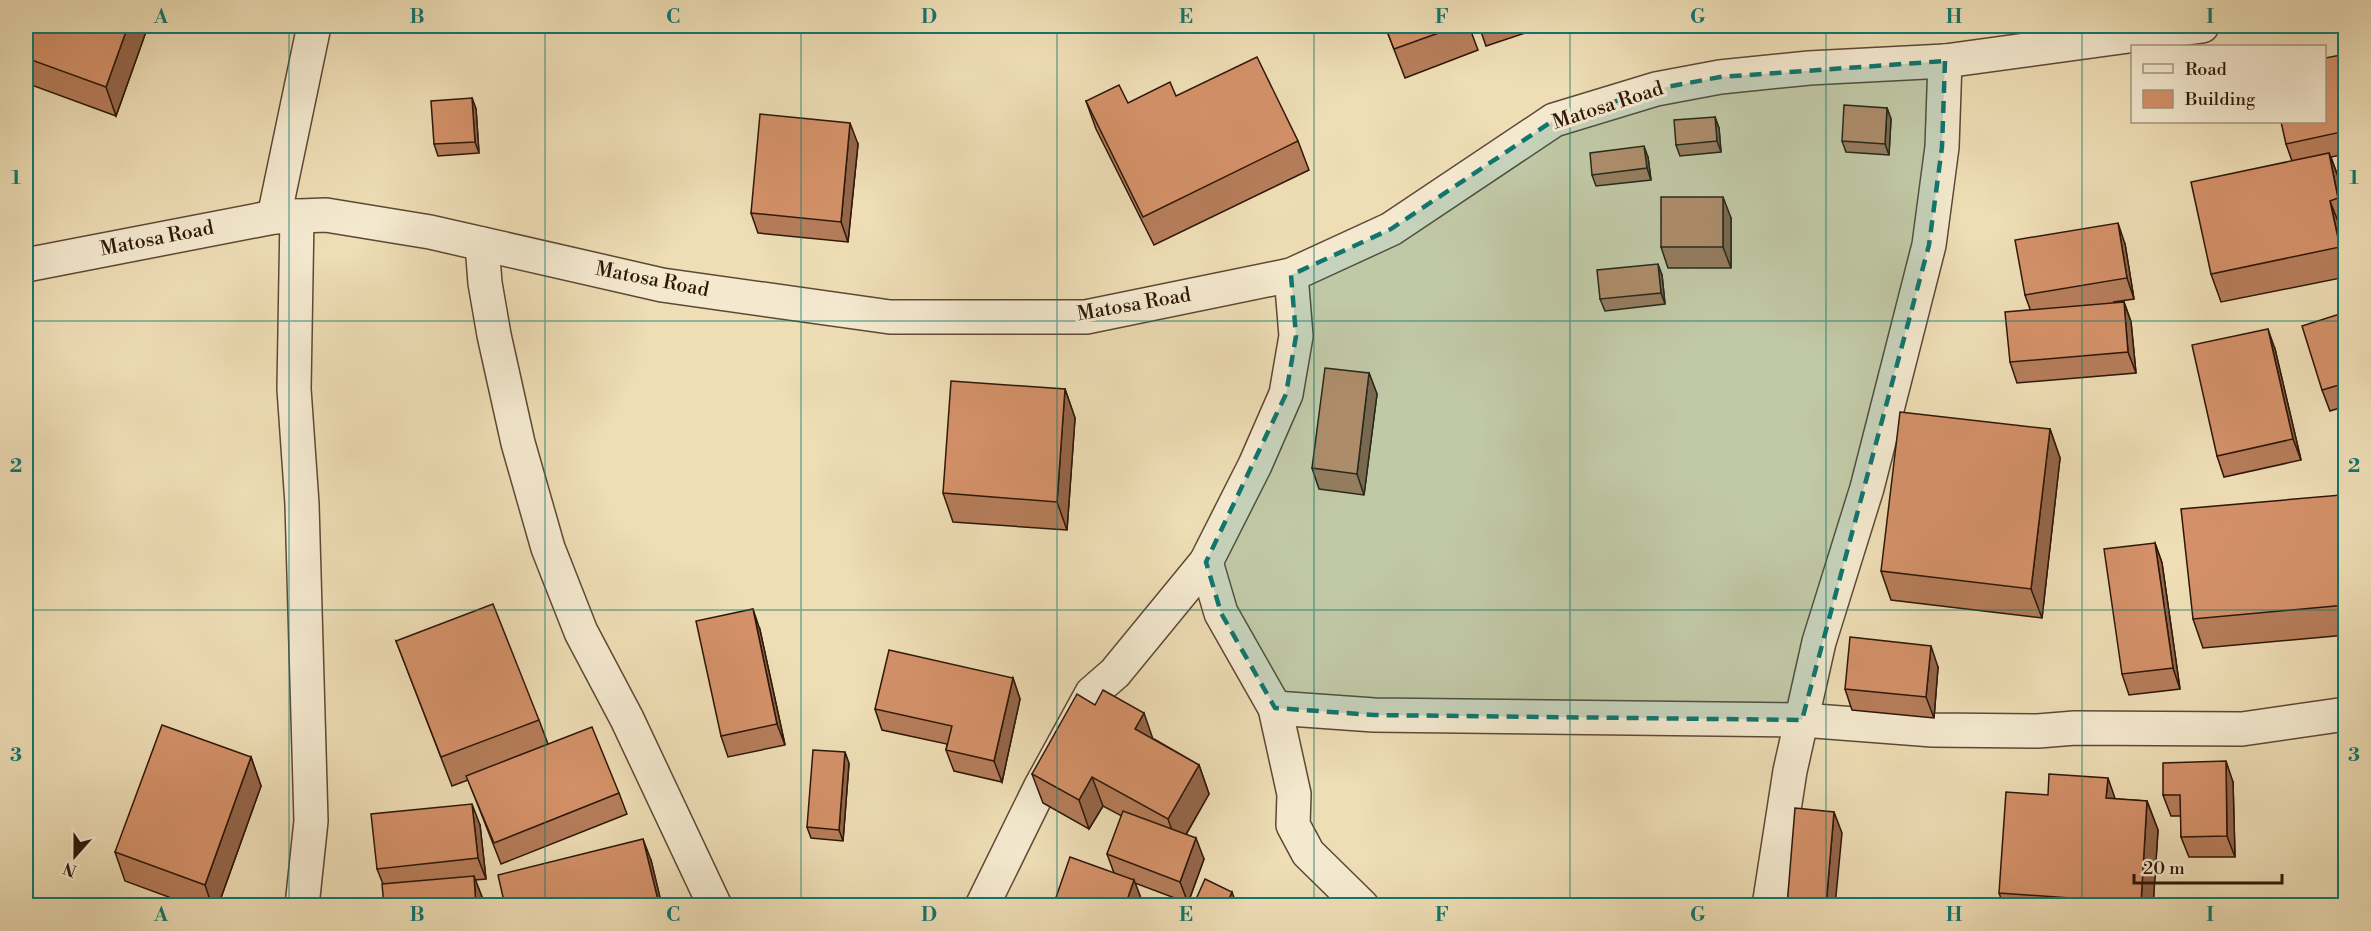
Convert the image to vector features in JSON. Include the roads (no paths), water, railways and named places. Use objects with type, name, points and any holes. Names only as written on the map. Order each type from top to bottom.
[{"type":"street","points":[[302,906],[311,821],[302,504],[285,216],[314,26]]},
{"type":"street","name":"Matosa Road","points":[[26,265],[285,216],[326,215],[430,232],[662,285],[890,317],[1086,317],[1290,275],[1391,229],[1554,120],[1656,89],[1720,77],[1809,68],[1945,61],[2202,26]]},
{"type":"street","points":[[1769,906],[1790,771],[1819,642],[1867,488],[1929,244],[1942,147],[1945,61]]},
{"type":"street","points":[[482,244],[485,283],[494,335],[518,443],[548,548],[581,632],[627,719],[715,906]]},
{"type":"street","points":[[982,906],[1040,788],[1092,693],[1115,673],[1206,562],[1255,465],[1286,394],[1296,336],[1290,275]]},
{"type":"street","points":[[1206,562],[1221,613],[1275,708],[1294,794],[1293,825],[1308,853],[1362,906]]},
{"type":"street","points":[[1275,708],[1374,715],[1802,720],[1933,730],[2242,729],[2346,714]]}]
